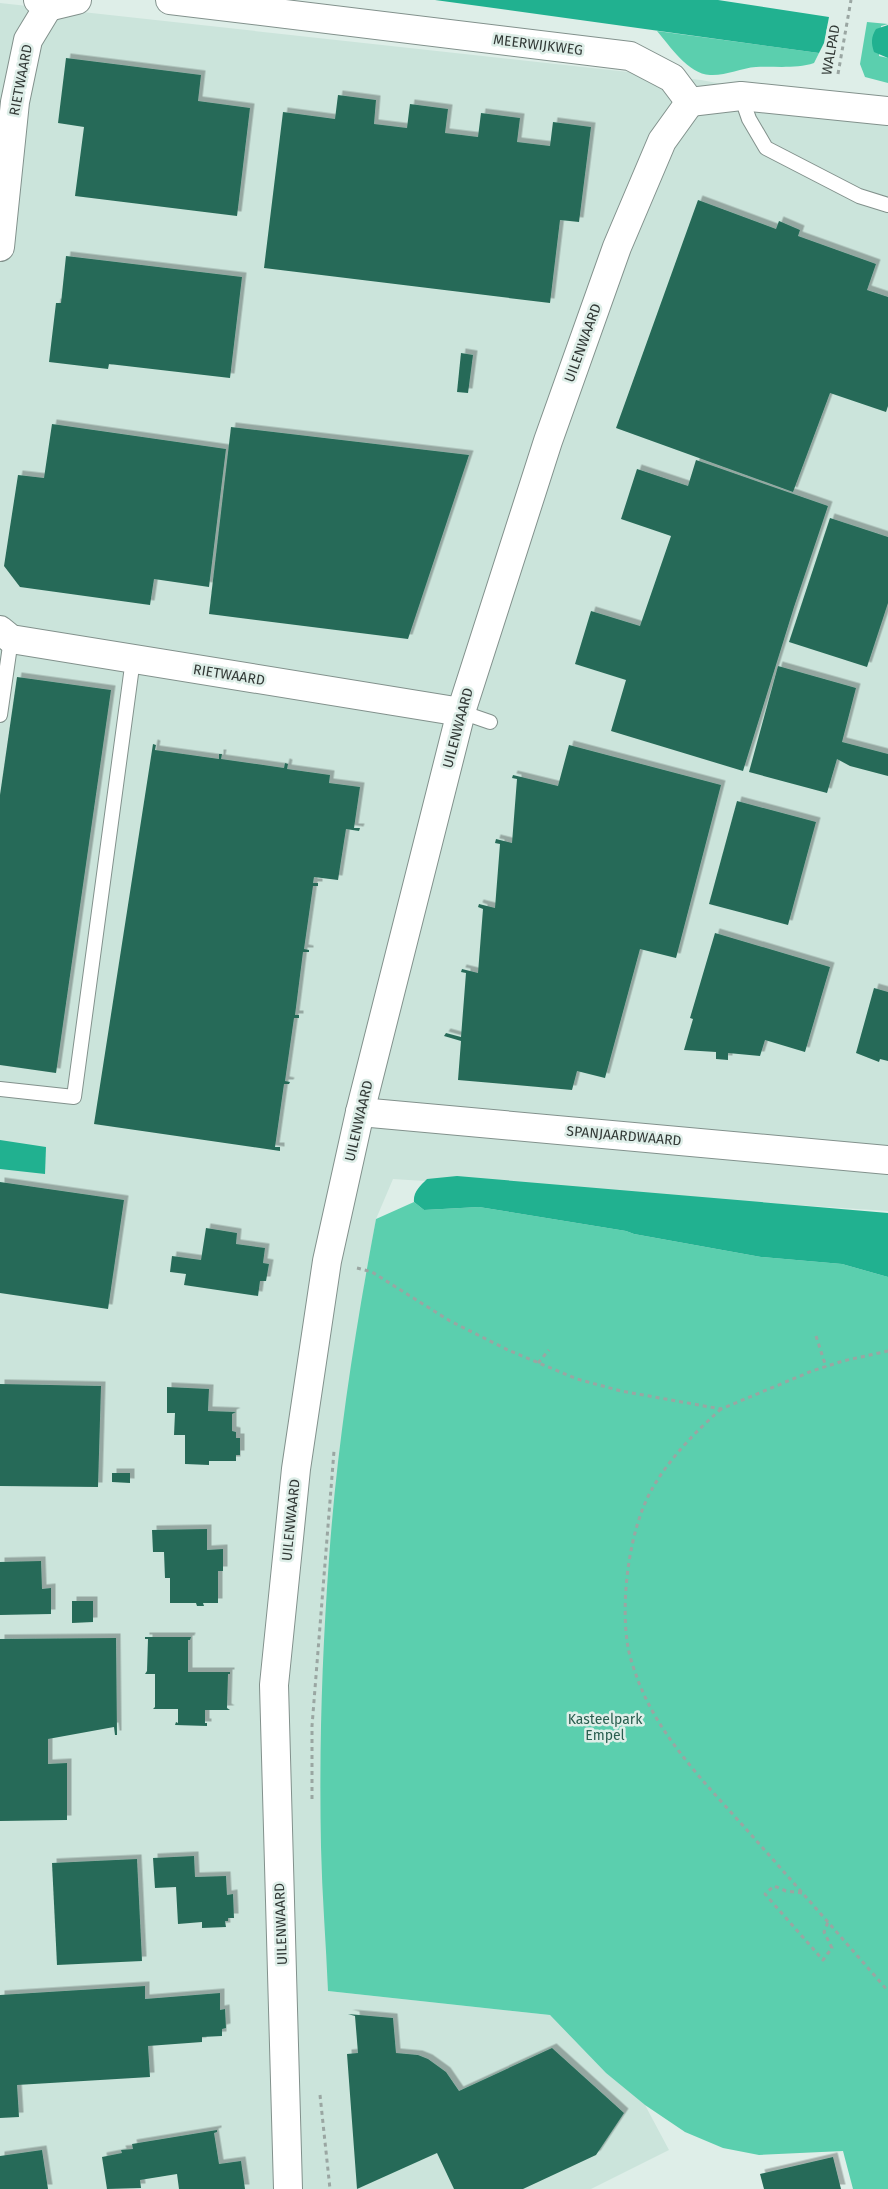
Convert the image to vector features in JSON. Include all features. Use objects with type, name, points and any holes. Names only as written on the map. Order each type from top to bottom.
[{"type":"street","points":[[43,4],[78,0]]},
{"type":"street","name":"MEERWIJKWEG","points":[[170,0],[630,56],[672,78],[690,102]]},
{"type":"street","name":"RIETWAARD","points":[[0,247],[15,102],[28,40],[43,4]]},
{"type":"street","points":[[690,102],[741,96],[888,111]]},
{"type":"street","name":"UILENWAARD","points":[[288,2189],[274,1685],[296,1469],[326,1261],[360,1112],[461,712],[548,441],[617,247],[662,141],[690,102]]},
{"type":"street","name":"RIETWAARD","points":[[6,634],[133,659],[461,712]]},
{"type":"street","name":"SPANJAARDWAARD","points":[[360,1112],[888,1160]]},
{"type":"lane","points":[[741,96],[749,119],[766,148],[859,196],[888,205]]},
{"type":"lane","points":[[0,715],[6,634]]},
{"type":"lane","points":[[0,1089],[74,1097],[133,659]]},
{"type":"lane","points":[[461,712],[490,722]]},
{"type":"path","name":"WALPAD","points":[[832,104],[851,0]]},
{"type":"path","points":[[358,1279],[361,1259]]},
{"type":"path","points":[[326,1261],[372,1272],[450,1321],[538,1363],[577,1379],[621,1391],[721,1409]]},
{"type":"path","points":[[816,1336],[826,1367]]},
{"type":"path","points":[[538,1363],[549,1350]]},
{"type":"path","points":[[888,1351],[826,1367],[721,1409],[694,1433],[652,1489],[637,1523],[629,1563],[626,1606],[628,1648],[640,1684],[658,1719],[692,1767],[888,1991]]},
{"type":"path","points":[[312,1804],[312,1726],[335,1444]]},
{"type":"path","points":[[803,1893],[786,1891],[774,1886],[766,1894],[822,1960],[832,1948],[824,1932],[828,1922]]},
{"type":"path","points":[[320,2094],[330,2189]]},
{"type":"shaded area","points":[[435,0],[718,0],[829,17],[824,43],[819,53]]},
{"type":"shaded area","points":[[0,3],[701,80],[888,115],[888,1211],[393,1179],[376,1219],[364,1286],[328,1991],[550,2015],[606,2073],[645,2105],[669,2150],[591,2189],[0,2189]]},
{"type":"shaded area","points":[[888,25],[888,58],[874,52],[872,37],[876,29]]},
{"type":"shaded area","points":[[0,1140],[46,1147],[45,1174],[0,1169]]},
{"type":"shaded area","points":[[457,1176],[888,1213],[888,1277],[842,1264],[761,1257],[626,1231],[479,1207],[424,1210],[414,1202],[416,1192],[427,1179]]},
{"type":"green space","points":[[867,22],[888,24],[881,26],[879,56],[888,58],[888,83],[865,77],[860,64]]},
{"type":"green space","points":[[657,31],[819,53],[814,63],[807,65],[756,67],[710,75],[694,70],[687,65]]},
{"type":"green space","name":"Kasteelpark Empel","points":[[414,1202],[424,1210],[479,1207],[626,1231],[761,1257],[842,1264],[888,1277],[888,2189],[853,2189],[843,2151],[759,2155],[723,2148],[685,2132],[645,2105],[606,2073],[550,2015],[328,1991],[320,1811],[323,1667],[332,1516],[354,1346],[376,1219]]},
{"type":"building","points":[[66,58],[201,75],[198,101],[250,108],[237,216],[75,196],[84,127],[58,123]]},
{"type":"building","points":[[338,95],[376,100],[374,124],[407,128],[410,104],[448,109],[445,133],[478,137],[481,113],[520,118],[517,142],[550,146],[553,122],[591,127],[579,222],[560,220],[550,303],[264,268],[283,112],[335,119]]},
{"type":"building","points":[[698,200],[776,229],[779,221],[800,230],[798,236],[876,264],[867,290],[888,297],[888,406],[886,412],[830,393],[793,492],[616,428]]},
{"type":"building","points":[[66,256],[242,277],[230,378],[109,364],[108,369],[49,362],[56,303],[61,303]]},
{"type":"building","points":[[461,353],[473,355],[468,393],[457,392]]},
{"type":"building","points":[[52,424],[226,449],[209,587],[154,579],[150,605],[20,587],[4,566],[18,475],[44,478]]},
{"type":"building","points":[[231,427],[469,455],[408,639],[209,614]]},
{"type":"building","points":[[696,460],[828,506],[794,607],[743,771],[611,731],[626,680],[575,664],[591,611],[640,626],[671,536],[621,519],[637,469],[688,486]]},
{"type":"building","points":[[830,518],[888,537],[888,603],[867,667],[789,642]]},
{"type":"building","points":[[778,666],[856,688],[842,742],[888,754],[888,776],[850,766],[837,759],[827,793],[749,772]]},
{"type":"building","points":[[17,677],[111,690],[56,1073],[0,1065],[0,795]]},
{"type":"building","points":[[153,744],[156,745],[155,750],[219,759],[219,754],[222,754],[221,759],[284,768],[285,763],[288,764],[287,769],[330,775],[329,783],[360,787],[354,828],[360,828],[359,831],[346,829],[338,880],[314,877],[313,883],[318,883],[318,886],[313,886],[304,949],[309,950],[309,952],[303,952],[295,1015],[299,1015],[299,1018],[294,1018],[285,1081],[290,1082],[289,1084],[284,1084],[275,1147],[280,1147],[280,1151],[94,1124]]},
{"type":"building","points":[[569,745],[721,785],[676,958],[640,949],[605,1078],[577,1071],[572,1090],[458,1080],[461,1041],[444,1036],[446,1033],[461,1037],[466,973],[461,972],[462,969],[478,973],[483,909],[478,907],[479,904],[495,908],[500,844],[495,843],[496,839],[512,843],[517,779],[512,778],[513,775],[558,786]]},
{"type":"building","points":[[737,801],[816,822],[788,925],[709,904]]},
{"type":"building","points":[[715,933],[830,967],[805,1052],[765,1040],[760,1056],[728,1053],[728,1060],[716,1059],[716,1052],[684,1050],[693,1019],[690,1018]]},
{"type":"building","points":[[874,988],[888,992],[888,1061],[880,1059],[879,1062],[856,1053]]},
{"type":"building","points":[[0,1182],[124,1200],[108,1309],[0,1293]]},
{"type":"building","points":[[206,1228],[237,1233],[236,1244],[265,1248],[263,1263],[269,1264],[266,1281],[260,1281],[258,1296],[184,1285],[186,1274],[170,1272],[172,1256],[201,1260]]},
{"type":"building","points":[[0,1384],[101,1386],[98,1487],[0,1486]]},
{"type":"building","points":[[167,1387],[209,1389],[208,1411],[236,1412],[232,1414],[232,1431],[236,1432],[236,1438],[240,1438],[240,1455],[236,1455],[236,1461],[209,1461],[209,1465],[185,1464],[185,1435],[174,1435],[175,1413],[167,1413]]},
{"type":"building","points":[[112,1473],[130,1473],[130,1483],[112,1482]]},
{"type":"building","points":[[207,1529],[207,1550],[223,1549],[223,1571],[218,1571],[218,1603],[203,1603],[204,1606],[197,1606],[196,1603],[170,1603],[170,1578],[165,1578],[164,1552],[153,1552],[152,1530]]},
{"type":"building","points":[[41,1561],[42,1589],[51,1588],[51,1614],[0,1615],[0,1562]]},
{"type":"building","points":[[72,1601],[93,1601],[93,1622],[72,1623]]},
{"type":"building","points":[[145,1637],[191,1637],[188,1640],[188,1672],[230,1672],[228,1674],[227,1708],[230,1710],[205,1710],[205,1723],[207,1723],[207,1726],[175,1725],[176,1722],[178,1723],[178,1709],[153,1709],[155,1707],[155,1674],[145,1674],[147,1671],[148,1639],[145,1639]]},
{"type":"building","points":[[116,1638],[117,1735],[115,1735],[114,1727],[48,1739],[48,1764],[67,1763],[67,1820],[0,1821],[0,1639]]},
{"type":"building","points":[[194,1856],[195,1877],[226,1876],[227,1895],[233,1894],[234,1918],[228,1918],[228,1921],[225,1921],[226,1927],[202,1928],[202,1922],[178,1924],[176,1887],[155,1888],[153,1858]]},
{"type":"building","points":[[137,1859],[142,1961],[57,1965],[52,1863]]},
{"type":"building","points":[[145,1986],[145,1999],[220,1993],[220,2010],[225,2009],[226,2028],[222,2029],[222,2036],[202,2037],[202,2042],[148,2046],[150,2077],[17,2085],[19,2117],[0,2118],[0,1995]]},
{"type":"building","points":[[348,2014],[393,2018],[396,2053],[418,2055],[428,2059],[446,2072],[459,2091],[552,2048],[624,2113],[596,2155],[523,2189],[454,2189],[437,2153],[357,2189],[347,2054],[358,2053],[355,2016]]},
{"type":"building","points":[[217,2130],[214,2133],[219,2164],[241,2161],[245,2189],[179,2189],[177,2174],[140,2180],[141,2188],[107,2189],[102,2157],[122,2153],[121,2150],[133,2149],[132,2144]]},
{"type":"building","points":[[42,2150],[48,2189],[0,2189],[0,2156]]},
{"type":"building","points":[[833,2157],[841,2189],[764,2189],[760,2174]]}]
